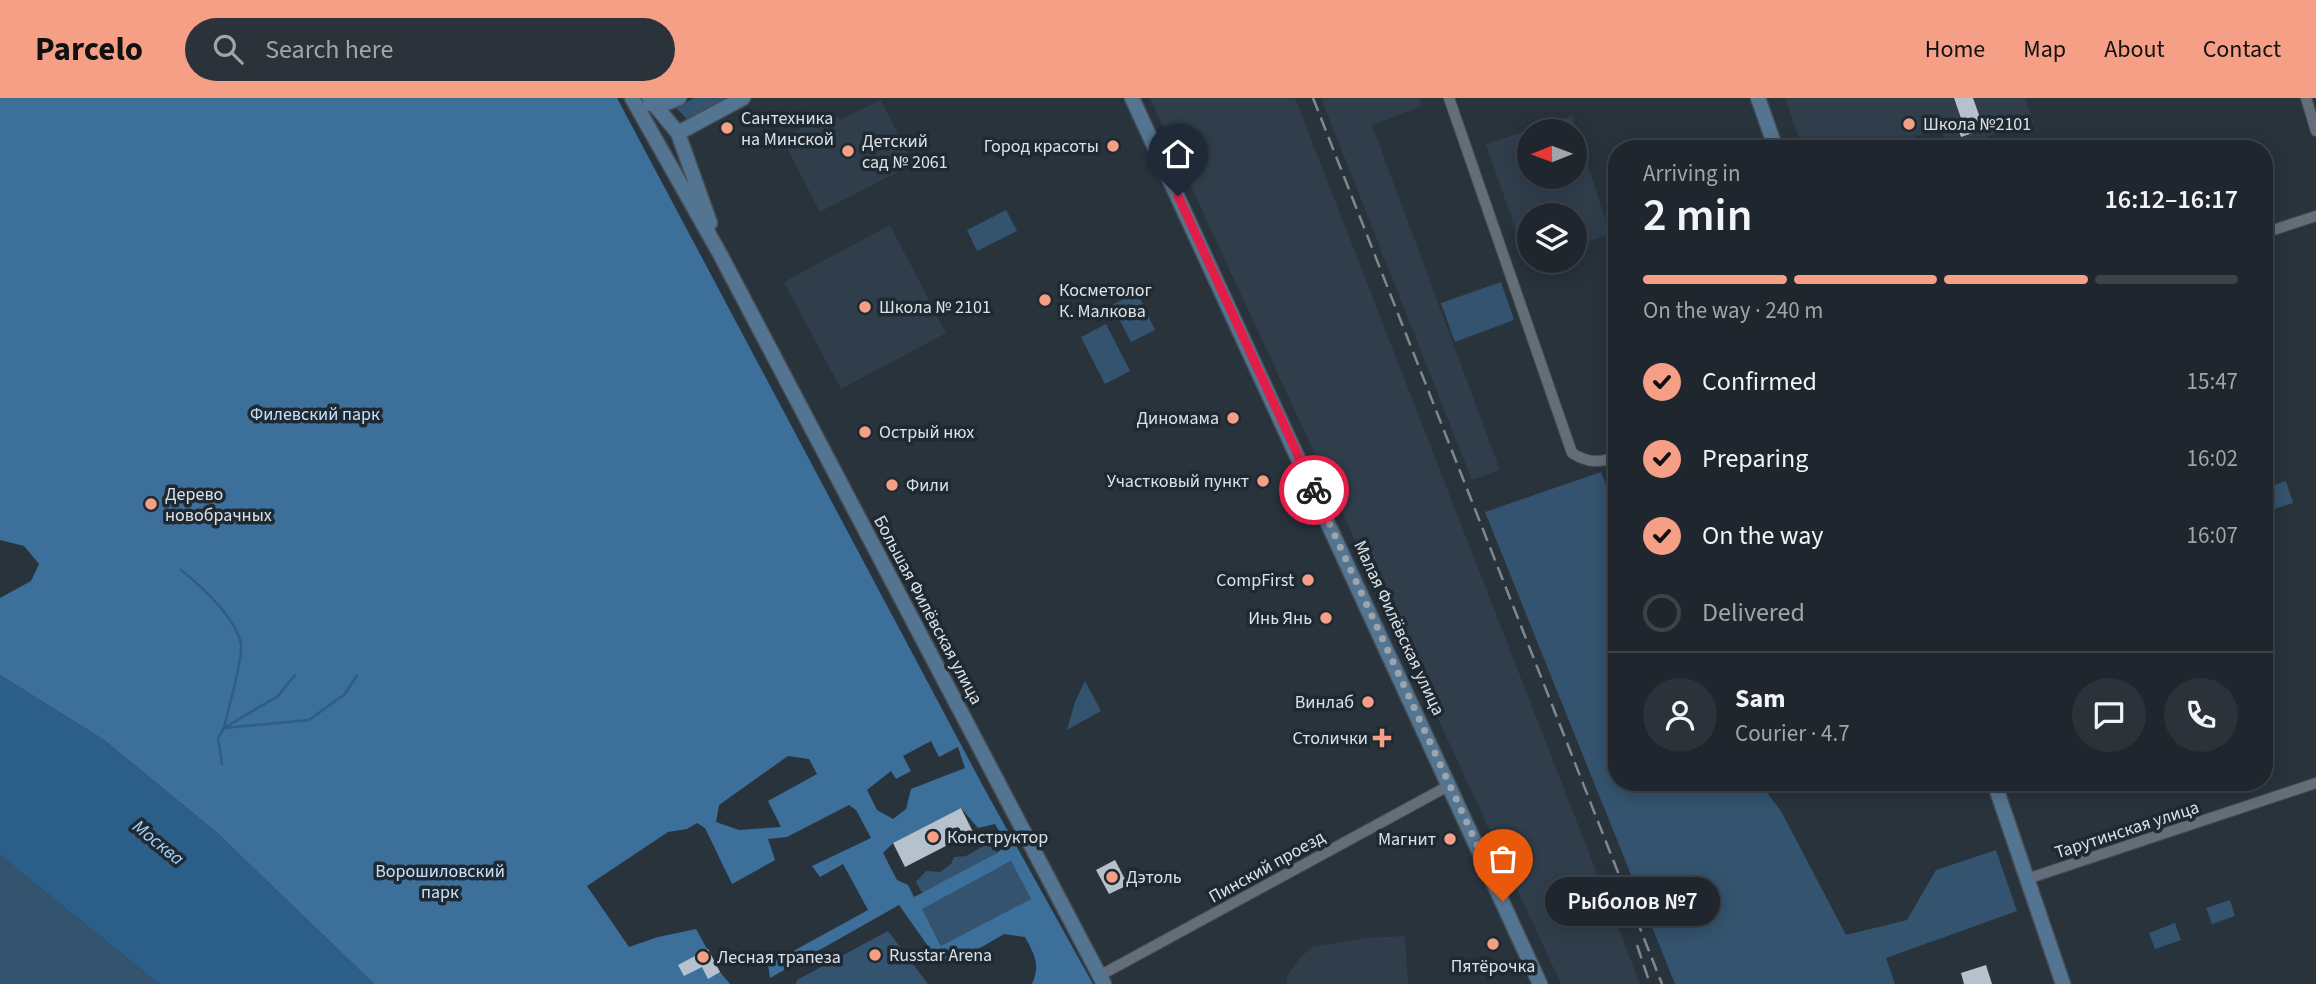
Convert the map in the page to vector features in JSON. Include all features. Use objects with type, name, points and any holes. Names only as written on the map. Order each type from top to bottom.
[{"type":"street","name":"Большая Филёвская улица","points":[[632,98],[720,254],[1102,980]]},
{"type":"street","points":[[640,98],[648,104],[654,100],[680,98]]},
{"type":"street","points":[[680,98],[674,106],[674,128],[743,98]]},
{"type":"street","name":"Малая Филёвская улица","points":[[1132,98],[1541,984]]},
{"type":"street","points":[[1449,98],[1572,453],[1586,461],[1608,460]]},
{"type":"street","points":[[1758,98],[1773,140]]},
{"type":"street","points":[[2306,98],[2316,131]]},
{"type":"street","name":"Большая Филёвская улица","points":[[654,100],[653,121],[659,147]]},
{"type":"street","name":"Большая Филёвская улица","points":[[654,100],[674,128],[720,254]]},
{"type":"street","points":[[2273,230],[2316,216]]},
{"type":"street","name":"Тарутинская улица","points":[[2027,879],[2316,783]]},
{"type":"street","name":"Пинский проезд","points":[[1102,980],[1450,785]]},
{"type":"street","points":[[1997,791],[2063,984]]},
{"type":"shaded area","points":[[694,98],[729,98],[688,120],[676,108]]},
{"type":"shaded area","points":[[1150,98],[1295,98],[1640,984],[1561,984]]},
{"type":"shaded area","points":[[1321,98],[1419,98],[1422,106],[1372,125],[1500,470],[1472,480]]},
{"type":"shaded area","name":"Школа №2101","points":[[1785,98],[2025,98],[2033,121],[1978,140],[1945,140],[1940,128],[1906,140],[1800,140]]},
{"type":"shaded area","name":"Детский сад № 2061","points":[[881,100],[913,164],[820,212],[782,138],[826,116],[842,119]]},
{"type":"shaded area","points":[[1517,134],[1517,189],[1587,189],[1587,163],[1608,235],[1587,242],[1587,203],[1517,203],[1517,234],[1486,144]]},
{"type":"shaded area","points":[[1006,210],[1017,231],[977,251],[967,230]]},
{"type":"shaded area","name":"Школа № 2101","points":[[890,225],[946,333],[841,389],[784,282]]},
{"type":"shaded area","points":[[1501,282],[1514,320],[1455,342],[1441,303]]},
{"type":"shaded area","points":[[1137,292],[1155,330],[1131,342],[1112,305]]},
{"type":"shaded area","points":[[1106,324],[1130,371],[1105,384],[1081,337]]},
{"type":"shaded area","points":[[1601,472],[1608,491],[1608,791],[1766,791],[1781,811],[1846,935],[1907,920],[1936,870],[1996,850],[2017,911],[1886,958],[1895,984],[1675,984],[1485,512]]},
{"type":"shaded area","points":[[2286,481],[2293,503],[2273,509],[2273,485]]},
{"type":"shaded area","points":[[1085,681],[1101,711],[1067,730],[1075,702]]},
{"type":"shaded area","points":[[992,844],[997,853],[925,893],[921,891],[916,882],[926,871],[940,872],[951,864],[954,857],[966,856]]},
{"type":"shaded area","points":[[0,855],[159,984],[0,984]]},
{"type":"shaded area","points":[[1011,861],[1031,899],[942,947],[921,909]]},
{"type":"shaded area","points":[[2230,900],[2235,916],[2212,924],[2206,908]]},
{"type":"shaded area","points":[[2175,923],[2181,940],[2155,949],[2149,933]]},
{"type":"shaded area","name":"Russtar Arena","points":[[888,931],[928,984],[796,984],[797,980]]},
{"type":"shaded area","points":[[1405,936],[1408,984],[1288,984],[1286,978],[1299,959],[1312,947],[1366,938]]},
{"type":"green space","name":"Филевский парк","points":[[0,98],[617,98],[984,788],[1093,984],[1032,984],[1036,965],[1034,954],[1025,937],[1004,934],[961,959],[940,963],[899,905],[770,978],[768,965],[868,910],[843,864],[820,877],[812,866],[871,838],[856,810],[849,805],[787,837],[768,839],[775,860],[732,884],[705,828],[697,823],[687,829],[668,832],[587,886],[629,947],[658,937],[696,929],[720,972],[730,984],[374,984],[215,831],[104,740],[0,675],[0,598],[31,581],[39,564],[24,546],[0,540]],"holes":[[[931,741],[939,757],[958,747],[965,768],[911,789],[906,809],[893,819],[877,810],[867,790],[891,771],[896,779],[911,771],[903,756]],[[788,756],[809,759],[817,774],[768,801],[781,827],[739,830],[716,822],[719,805]],[[961,808],[978,828],[995,824],[1007,845],[997,853],[914,897],[908,885],[897,880],[883,853],[893,843]],[[1011,861],[1031,899],[941,946],[922,909]]]},
{"type":"water","name":"Москва","points":[[0,675],[104,740],[215,831],[374,984],[159,984],[0,855]]},
{"type":"building","points":[[1954,98],[1973,98],[1984,129],[1961,137],[1958,129],[1964,127]]},
{"type":"building","name":"Конструктор","points":[[961,808],[973,832],[905,867],[893,843]]},
{"type":"building","name":"Дэтоль","points":[[1115,860],[1128,885],[1109,894],[1096,870]]},
{"type":"building","name":"Лесная трапеза","points":[[708,949],[720,972],[708,979],[702,967],[684,976],[678,965]]},
{"type":"building","points":[[1986,965],[1992,984],[1964,984],[1961,973]]},
{"type":"waterway","points":[[181,570],[218,604],[239,637],[239,664],[224,728],[309,720],[345,694],[357,675]]},
{"type":"waterway","points":[[222,764],[218,738],[224,728],[278,696],[295,675]]},
{"type":"railway","points":[[1313,98],[1662,984]]},
{"type":"railway","points":[[1637,945],[1650,984]]},
{"type":"way so far","points":[[1314,490],[1503,901]]},
{"type":"place","name":"Школа №2101","points":[[1909,124]]},
{"type":"place","name":"Сантехника на Минской","points":[[727,128]]},
{"type":"place","name":"Город красоты","points":[[1113,146]]},
{"type":"place","name":"Детский сад № 2061","points":[[848,151]]},
{"type":"place","name":"Косметолог К. Малкова","points":[[1045,300]]},
{"type":"place","name":"Школа № 2101","points":[[865,307]]},
{"type":"place","name":"Диномама","points":[[1233,418]]},
{"type":"place","name":"Острый нюх","points":[[865,432]]},
{"type":"place","name":"Участковый пункт","points":[[1263,481]]},
{"type":"place","name":"Фили","points":[[892,485]]},
{"type":"place","name":"Дерево новобрачных","points":[[151,504]]},
{"type":"place","name":"CompFirst","points":[[1308,580]]},
{"type":"place","name":"Инь Янь","points":[[1326,618]]},
{"type":"place","name":"Винлаб","points":[[1368,702]]},
{"type":"place","name":"Столички","points":[[1382,738]]},
{"type":"place","name":"Конструктор","points":[[933,837]]},
{"type":"place","name":"Магнит","points":[[1450,839]]},
{"type":"place","name":"Дэтоль","points":[[1112,877]]},
{"type":"place","name":"Рыболов №7","points":[[1503,901]]},
{"type":"place","name":"Пятёрочка","points":[[1493,944]]},
{"type":"place","name":"Russtar Arena","points":[[875,955]]},
{"type":"place","name":"Лесная трапеза","points":[[703,957]]},
{"type":"route","points":[[1178,196],[1314,490]]},
{"type":"park label","name":"Ворошиловский парк","points":[[440,881]]}]
